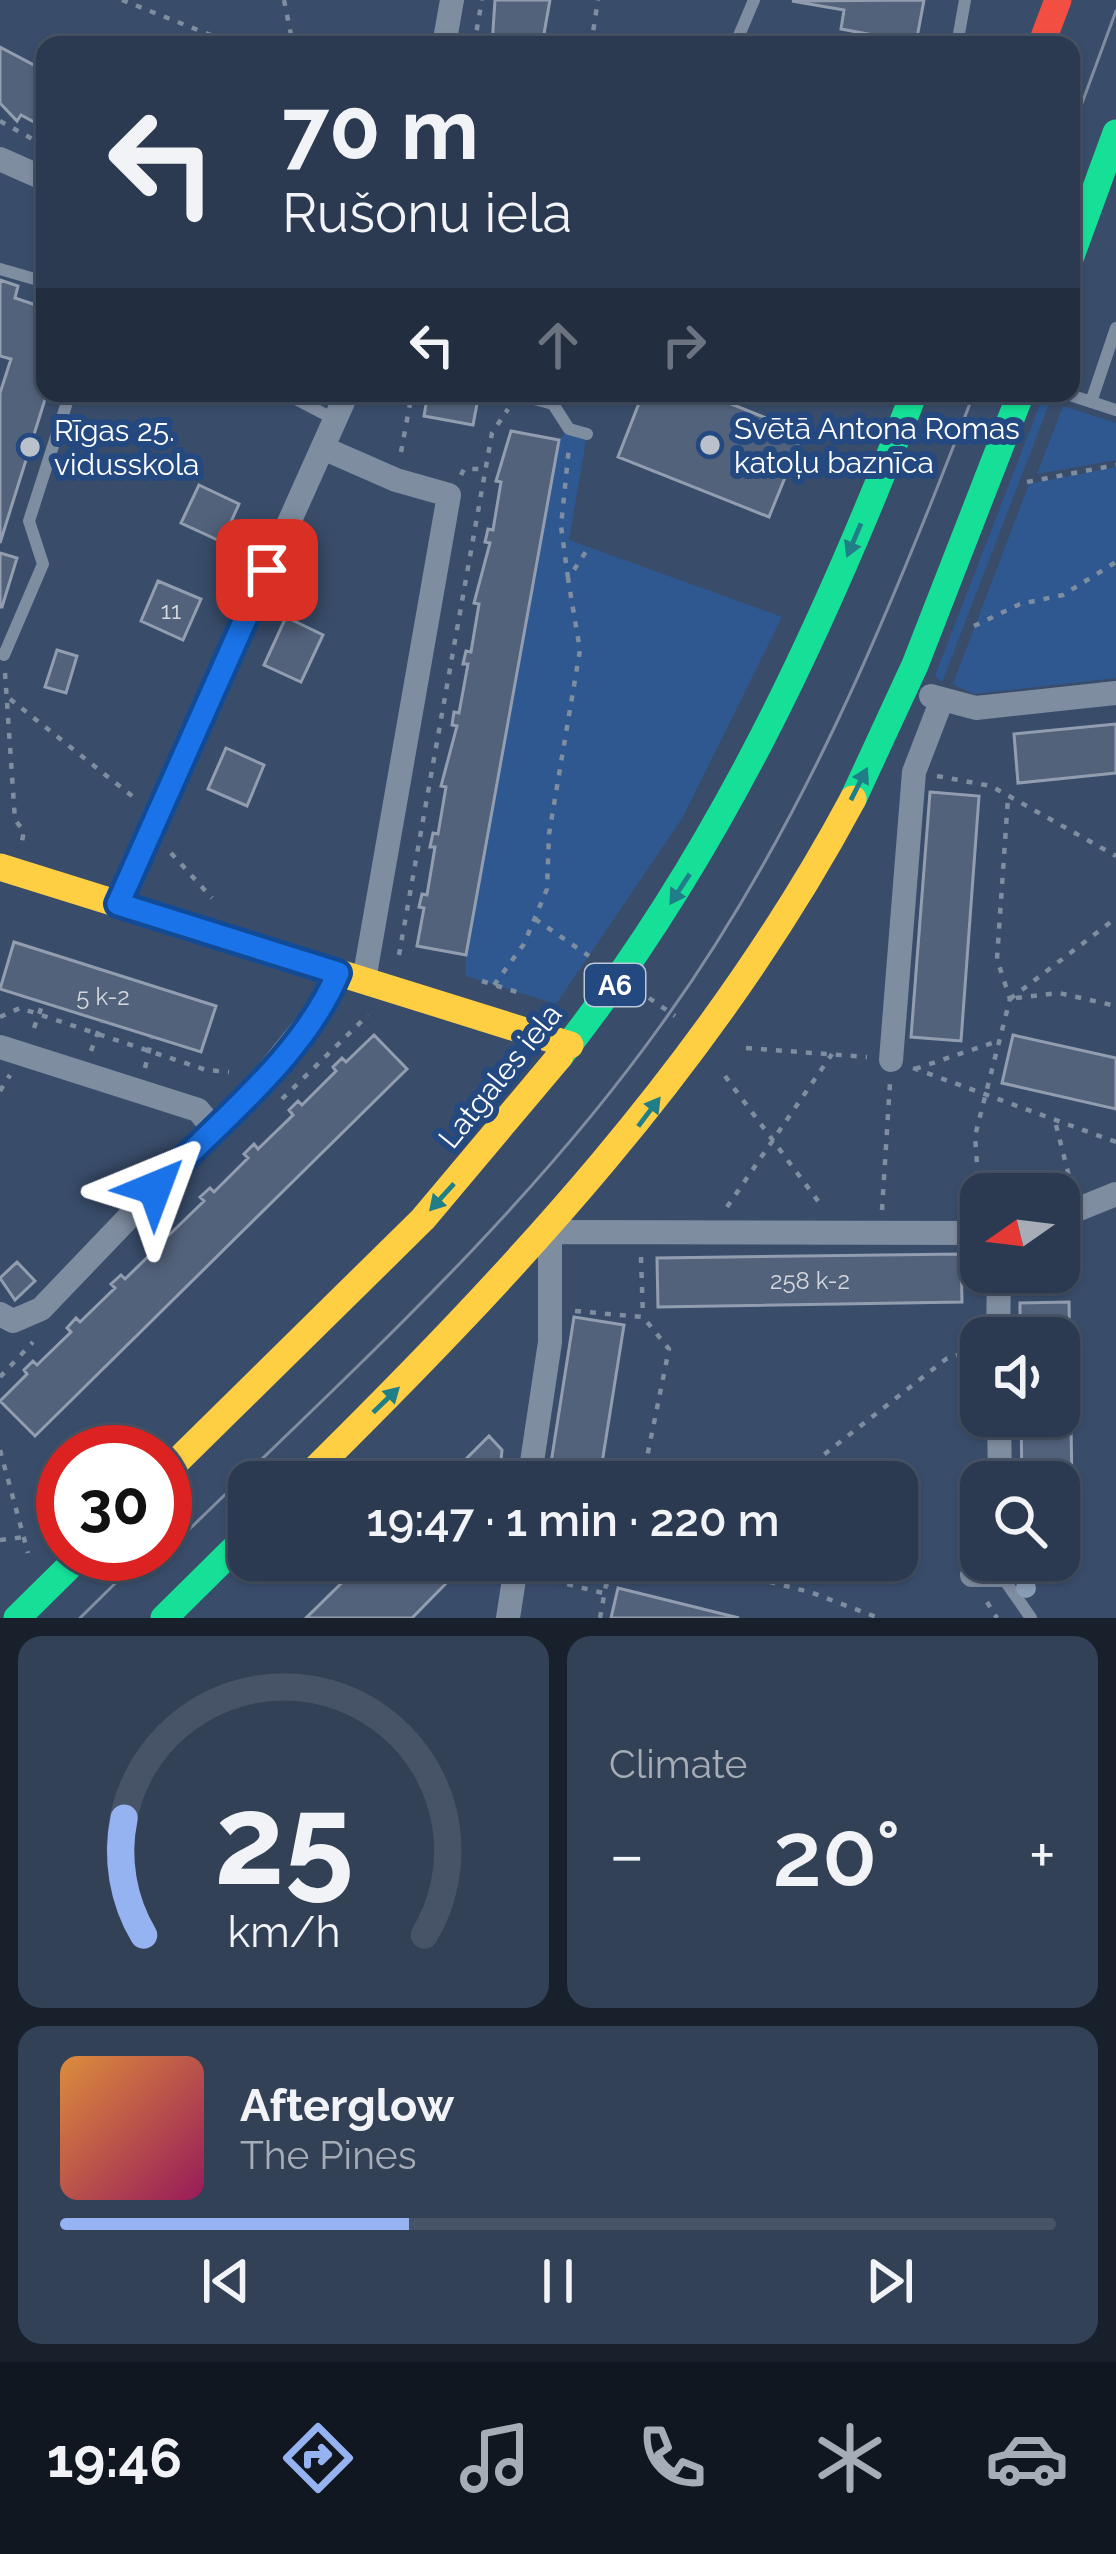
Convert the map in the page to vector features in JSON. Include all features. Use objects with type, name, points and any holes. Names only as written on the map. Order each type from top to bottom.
[{"type":"main road","points":[[1044,36],[1058,0]]},
{"type":"main road","points":[[1080,231],[1116,133]]},
{"type":"main road","name":"Latgales iela","points":[[192,1446],[421,1220],[570,1045],[685,884],[782,705],[910,402]]},
{"type":"main road","points":[[323,1461],[550,1232],[668,1088],[783,922],[908,682],[1017,402]]},
{"type":"main road","points":[[0,867],[570,1045]]},
{"type":"main road","points":[[164,1618],[228,1555]]},
{"type":"main road","points":[[17,1618],[55,1581]]},
{"type":"street","points":[[446,36],[452,0]]},
{"type":"street","points":[[0,159],[36,175]]},
{"type":"street","points":[[118,904],[342,402]]},
{"type":"street","points":[[0,1314],[13,1321],[41,1309],[265,1075],[351,976],[449,495],[396,480],[323,448]]},
{"type":"street","points":[[908,682],[941,702],[976,708],[1116,693]]},
{"type":"street","points":[[903,1064],[914,772],[941,702]]},
{"type":"street","points":[[0,1047],[198,1110],[213,1128]]},
{"type":"street","points":[[1080,1210],[1116,1194]]},
{"type":"street","points":[[532,1461],[550,1322],[550,1232],[642,1236],[960,1233]]},
{"type":"street","points":[[508,1618],[514,1581]]},
{"type":"lane","points":[[739,36],[754,0]]},
{"type":"lane","points":[[959,36],[965,0]]},
{"type":"lane","points":[[0,269],[36,279]]},
{"type":"lane","points":[[1091,402],[1116,328]]},
{"type":"lane","points":[[1080,398],[1116,410]]},
{"type":"lane","points":[[4,655],[43,564],[29,521],[67,402]]},
{"type":"lane","points":[[301,402],[334,419]]},
{"type":"lane","points":[[546,402],[553,404],[569,429],[587,434]]},
{"type":"lane","points":[[1009,1581],[1030,1618]]},
{"type":"path","points":[[122,0],[213,36]]},
{"type":"path","points":[[284,0],[291,36]]},
{"type":"path","points":[[476,36],[482,0]]},
{"type":"path","points":[[592,36],[598,0]]},
{"type":"path","points":[[0,122],[36,141]]},
{"type":"path","points":[[396,480],[410,402]]},
{"type":"path","points":[[494,985],[536,919],[547,889],[549,834],[580,650],[561,526],[569,429]]},
{"type":"path","points":[[399,955],[492,433]]},
{"type":"path","points":[[1026,482],[1116,465]]},
{"type":"path","points":[[568,579],[589,548]]},
{"type":"path","points":[[969,628],[1020,604],[1063,595],[1116,562]]},
{"type":"path","points":[[4,655],[15,820],[24,830],[22,841]]},
{"type":"path","points":[[7,697],[152,822],[212,898]]},
{"type":"path","points":[[914,772],[991,786],[1116,856]]},
{"type":"path","points":[[1008,798],[997,959],[1010,999]]},
{"type":"path","points":[[978,1173],[975,1136],[995,1042],[1010,999],[1116,918]]},
{"type":"path","points":[[536,919],[590,957]]},
{"type":"path","points":[[639,991],[680,1019]]},
{"type":"path","points":[[1010,999],[1058,993],[1116,1006]]},
{"type":"path","points":[[0,1017],[20,1008],[206,1070],[265,1075]]},
{"type":"path","points":[[903,1064],[995,1042]]},
{"type":"path","points":[[746,1048],[903,1064],[1116,1142]]},
{"type":"path","points":[[329,1053],[337,1063]]},
{"type":"path","points":[[706,1235],[832,1054]]},
{"type":"path","points":[[880,1235],[903,1064]]},
{"type":"path","points":[[725,1076],[840,1235]]},
{"type":"path","points":[[284,1096],[293,1106]]},
{"type":"path","points":[[1055,1122],[1062,1173]]},
{"type":"path","points":[[642,1236],[643,1317],[669,1348],[645,1461]]},
{"type":"path","points":[[550,1322],[589,1308],[643,1317]]},
{"type":"path","points":[[816,1461],[946,1359],[960,1354]]},
{"type":"path","points":[[20,1355],[28,1366]]},
{"type":"path","points":[[0,1377],[15,1362]]},
{"type":"path","points":[[0,1450],[28,1553]]},
{"type":"path","points":[[0,1540],[24,1537]]},
{"type":"path","points":[[565,1581],[605,1593]]},
{"type":"path","points":[[600,1618],[606,1585],[619,1581]]},
{"type":"path","points":[[766,1581],[879,1618]]},
{"type":"shaded area","points":[[1041,402],[1050,402],[942,682],[935,676]]},
{"type":"shaded area","points":[[1063,406],[1116,423],[1116,460],[1037,474]]},
{"type":"shaded area","points":[[569,429],[587,434],[569,540],[782,617],[683,817],[556,1004],[466,976],[466,955],[559,440]]},
{"type":"shaded area","points":[[1116,467],[1116,678],[973,694],[953,684],[1029,484]]},
{"type":"building","points":[[495,0],[550,0],[544,36],[493,36]]},
{"type":"building","points":[[924,0],[917,36],[841,29],[844,10],[792,1]]},
{"type":"building","points":[[0,47],[36,66],[36,123],[21,115],[17,121],[0,103]]},
{"type":"building","points":[[0,280],[18,286],[15,298],[36,305],[36,402],[44,402],[0,543],[0,393],[11,359],[0,356]]},
{"type":"building","points":[[426,402],[477,402],[473,425],[424,416]]},
{"type":"building","name":"Svētā Antona Romas katoļu baznīca","points":[[639,402],[726,402],[803,433],[769,517],[618,457]]},
{"type":"building","points":[[511,431],[559,440],[466,955],[417,946],[424,908],[419,907],[422,894],[427,895],[435,847],[430,847],[433,833],[438,834],[446,787],[441,786],[457,726],[452,725],[454,712],[459,713],[468,664],[463,664],[466,651],[471,652],[479,604],[474,603],[490,543],[485,542],[488,529],[493,530],[501,482],[496,481]]},
{"type":"building","points":[[199,485],[239,504],[222,542],[181,523]]},
{"type":"building","points":[[0,553],[17,558],[2,607],[0,607]]},
{"type":"building","points":[[158,581],[201,599],[183,640],[141,621]]},
{"type":"building","points":[[286,617],[323,635],[301,682],[264,665]]},
{"type":"building","points":[[57,650],[77,656],[66,693],[45,687]]},
{"type":"building","points":[[1116,724],[1116,773],[1018,783],[1014,734]]},
{"type":"building","points":[[226,748],[264,765],[247,806],[208,789]]},
{"type":"building","points":[[930,792],[979,796],[961,1041],[911,1037]]},
{"type":"building","points":[[14,942],[216,1006],[201,1052],[0,989]]},
{"type":"building","points":[[374,1035],[407,1069],[46,1425],[36,1425],[35,1436],[0,1401],[27,1374],[24,1370],[33,1361],[37,1365],[71,1332],[67,1328],[76,1318],[80,1322],[115,1288],[111,1284],[121,1275],[125,1279],[160,1245],[156,1241],[165,1231],[169,1235],[204,1201],[200,1197],[210,1188],[214,1192],[248,1158],[244,1154],[254,1144],[258,1149],[293,1115],[289,1110],[298,1101],[302,1105],[336,1071],[333,1067],[342,1058],[346,1062]]},
{"type":"building","points":[[1013,1035],[1116,1058],[1116,1109],[1002,1083]]},
{"type":"building","points":[[960,1254],[962,1302],[658,1307],[657,1258]]},
{"type":"building","points":[[17,1262],[35,1281],[15,1300],[0,1278]]},
{"type":"building","points":[[1069,1302],[1069,1317],[1020,1317],[1020,1303]]},
{"type":"building","points":[[574,1317],[624,1325],[602,1461],[551,1461]]},
{"type":"building","points":[[489,1436],[502,1450],[501,1461],[464,1461]]},
{"type":"building","points":[[1021,1437],[1071,1437],[1072,1461],[1022,1461]]},
{"type":"building","points":[[344,1581],[448,1581],[412,1618],[306,1618]]},
{"type":"building","points":[[618,1588],[739,1618],[611,1618]]},
{"type":"tram line","points":[[1080,109],[1116,11]]},
{"type":"tram line","points":[[192,1527],[487,1234],[548,1167],[661,1025],[711,952],[799,799],[875,639],[970,402]]},
{"type":"tram line","points":[[80,1618],[118,1581]]},
{"type":"traffic: fast","points":[[1080,231],[1116,133]]},
{"type":"traffic: fast","points":[[560,1056],[669,902],[762,738],[843,567],[910,402]]},
{"type":"traffic: fast","points":[[853,799],[915,665],[1017,402]]},
{"type":"traffic: fast","points":[[164,1618],[228,1555]]},
{"type":"traffic: fast","points":[[17,1618],[55,1581]]},
{"type":"traffic: slow","points":[[323,1461],[532,1244],[673,1076],[798,895],[853,799]]},
{"type":"traffic: slow","points":[[0,867],[570,1045]]},
{"type":"traffic: slow","points":[[192,1446],[423,1219],[560,1056]]},
{"type":"traffic: jam","points":[[1044,36],[1058,0]]},
{"type":"place","name":"Svētā Antona Romas katoļu baznīca","points":[[710,445]]},
{"type":"place","name":"Rīgas 25. vidusskola","points":[[30,447]]},
{"type":"route","points":[[155,1188],[265,1075],[326,1000],[338,973],[118,904],[267,570]]}]
